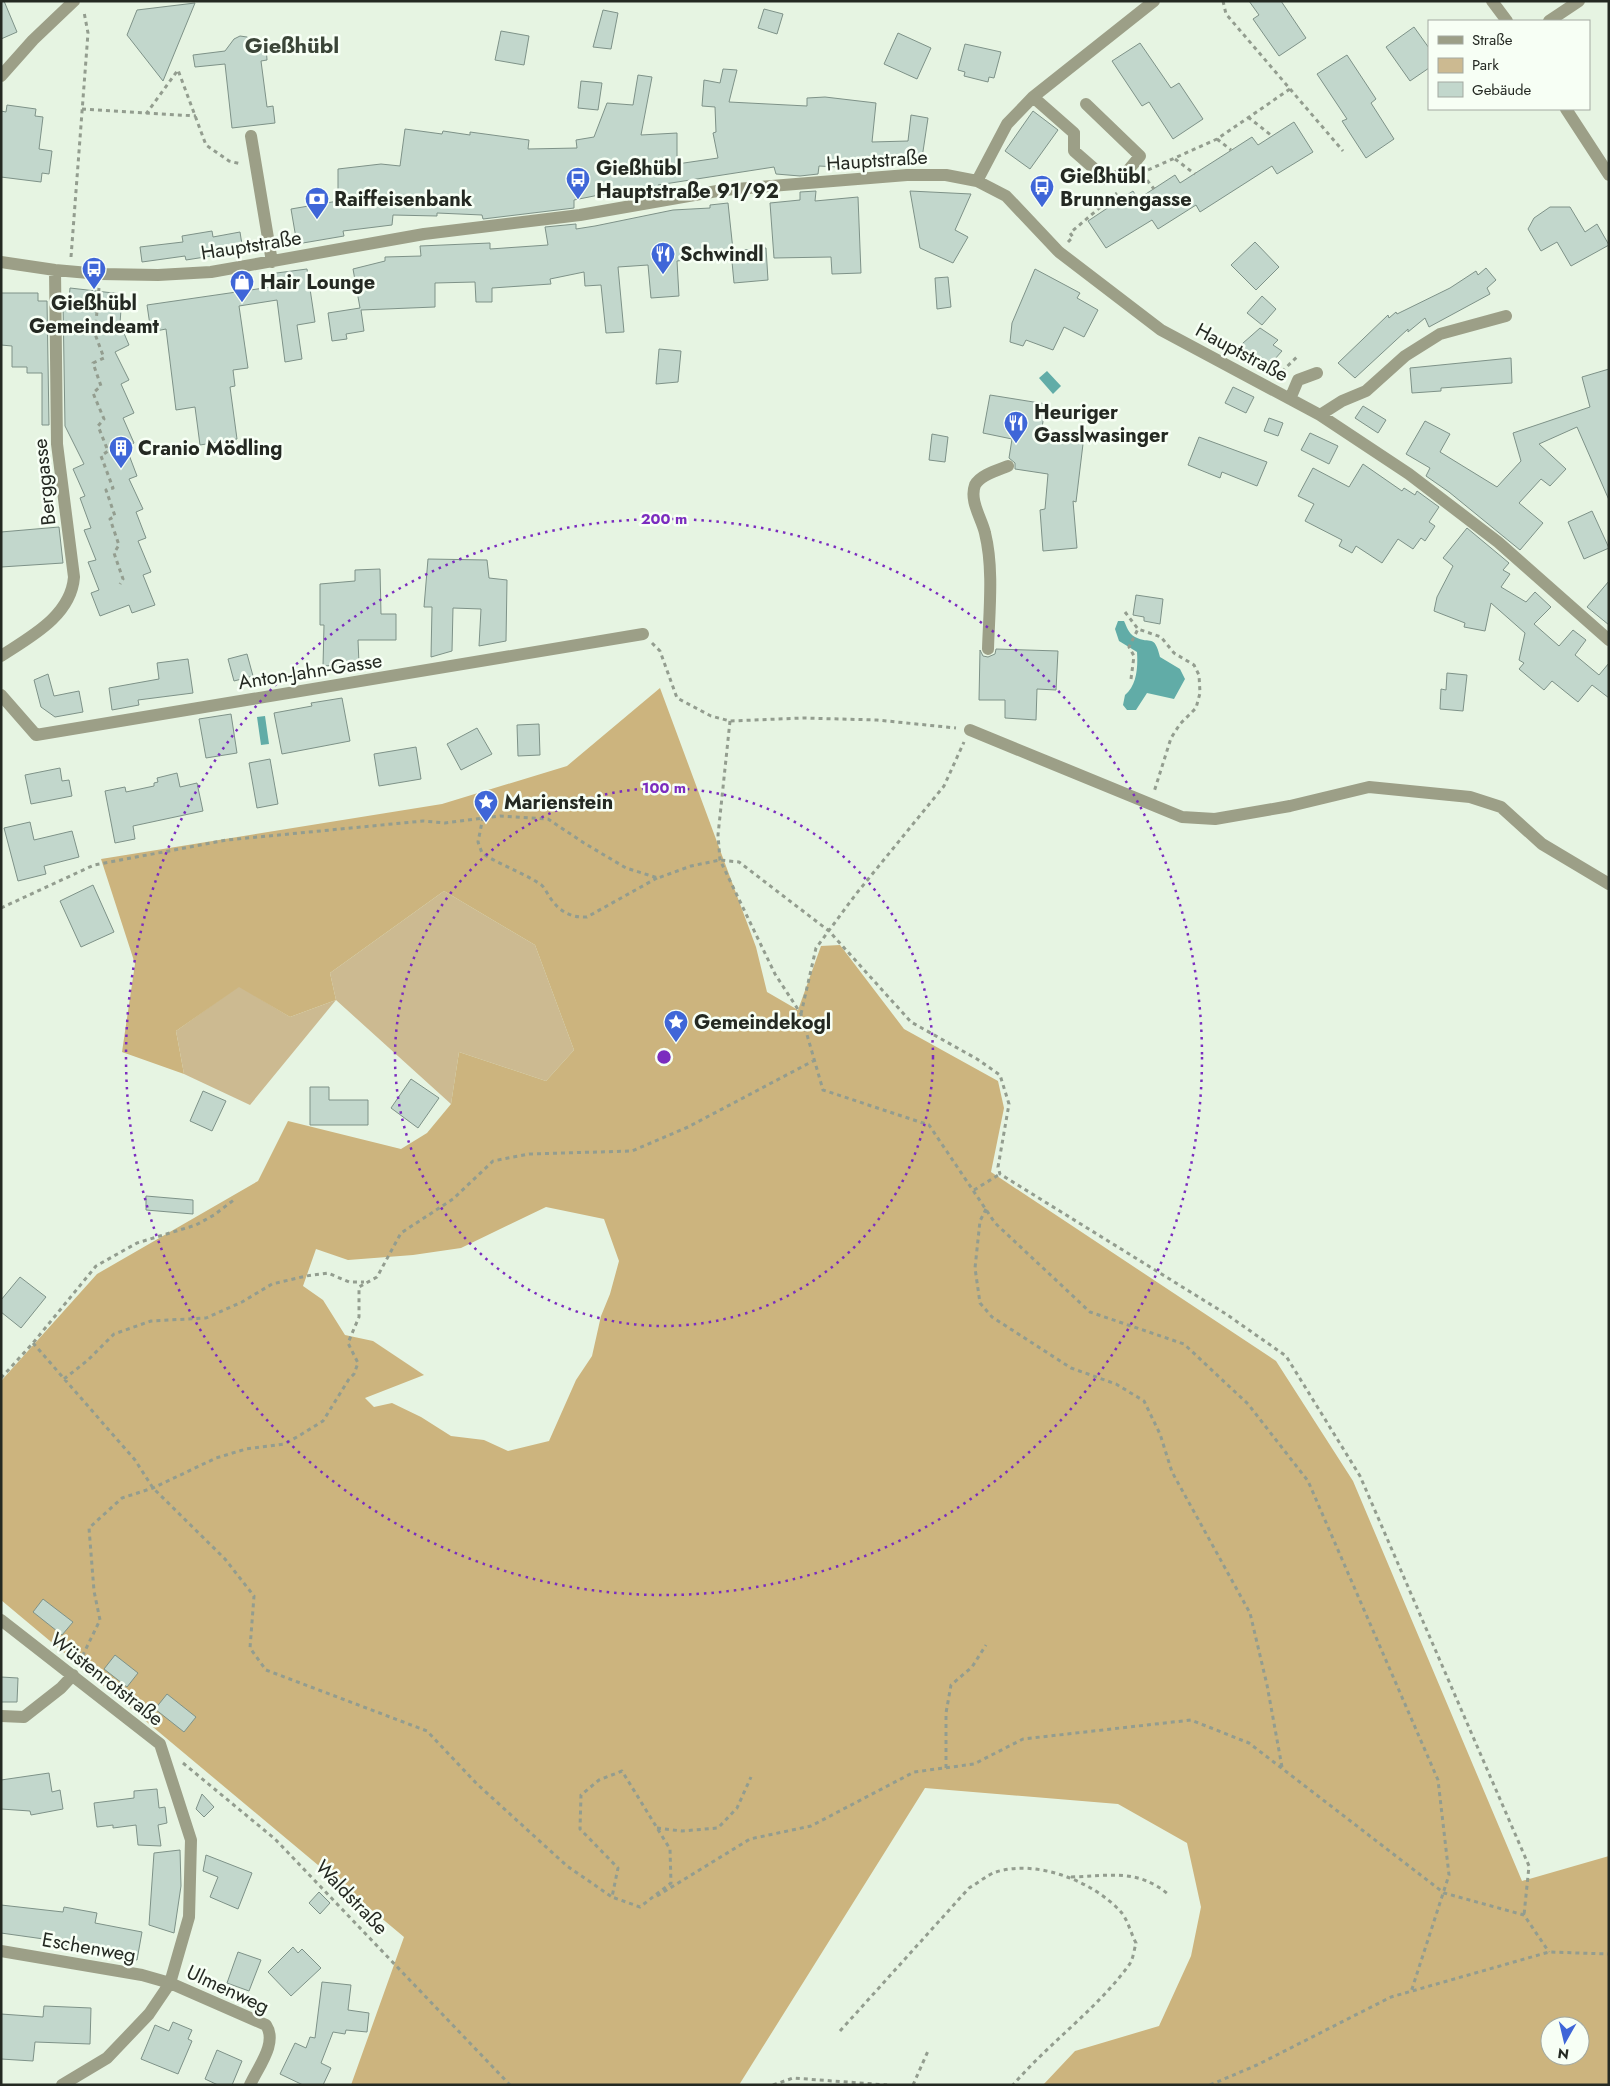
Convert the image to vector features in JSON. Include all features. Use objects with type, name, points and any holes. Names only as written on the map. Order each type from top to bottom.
[{"type":"street","points":[[977,181],[1007,124],[1033,96],[1154,1]]},
{"type":"street","points":[[1492,1],[1506,20]]},
{"type":"street","points":[[1550,20],[1579,1]]},
{"type":"street","points":[[1,76],[32,40],[79,5]]},
{"type":"street","points":[[1033,96],[1074,133],[1074,151],[1106,179],[1125,174],[1140,156],[1086,104]]},
{"type":"street","points":[[1567,110],[1609,175]]},
{"type":"street","points":[[251,136],[272,262]]},
{"type":"street","name":"Hauptstraße","points":[[1,262],[69,272],[100,274],[158,275],[211,272],[424,234],[580,215],[723,190],[906,175],[946,175],[977,181],[1006,196],[1058,252],[1161,330],[1320,415],[1409,474],[1498,542],[1609,640]]},
{"type":"street","name":"Berggasse","points":[[1,656],[39,631],[60,611],[73,588],[74,577],[57,444],[55,270]]},
{"type":"street","points":[[1320,415],[1366,391],[1405,356],[1440,334],[1506,316]]},
{"type":"street","points":[[1290,399],[1298,380],[1317,373]]},
{"type":"street","points":[[988,649],[990,588],[986,534],[973,496],[976,484],[987,474],[1008,466]]},
{"type":"street","name":"Anton-Jahn-Gasse","points":[[1,695],[36,735],[643,634]]},
{"type":"street","points":[[970,730],[1182,817],[1215,819],[1290,806],[1369,787],[1470,797],[1501,807],[1542,844],[1609,884]]},
{"type":"street","name":"Wüstenrotstraße","points":[[1,1620],[160,1744],[191,1840],[190,1917],[170,1983],[148,2014],[107,2058],[62,2085]]},
{"type":"street","points":[[1,1716],[24,1717],[61,1688],[73,1675]]},
{"type":"street","name":"Eschenweg","points":[[1,1951],[142,1975],[170,1983]]},
{"type":"street","name":"Ulmenweg","points":[[170,1983],[266,2025],[271,2032],[270,2044],[250,2085]]},
{"type":"path","points":[[1223,1],[1226,14],[1343,151]]},
{"type":"path","points":[[69,272],[88,34],[79,5]]},
{"type":"path","points":[[146,114],[178,70],[197,116],[206,145],[229,161],[256,167]]},
{"type":"path","points":[[1141,173],[1217,139],[1290,89]]},
{"type":"path","points":[[82,109],[197,116]]},
{"type":"path","points":[[1248,118],[1272,136]]},
{"type":"path","points":[[1217,139],[1231,150]]},
{"type":"path","points":[[1174,159],[1195,174]]},
{"type":"path","points":[[1070,233],[1118,192]]},
{"type":"path","points":[[1110,198],[1112,205]]},
{"type":"path","points":[[100,274],[95,334],[104,358],[93,363],[101,386],[93,393],[104,419],[98,426],[108,451],[101,456],[113,488],[106,490],[115,516],[110,519],[119,545],[114,554],[123,579],[120,584]]},
{"type":"path","points":[[1284,368],[1297,357]]},
{"type":"path","points":[[1125,612],[1138,629],[1161,637],[1174,653],[1194,665],[1200,676],[1200,693],[1196,708],[1180,724],[1171,738],[1157,783]]},
{"type":"path","points":[[1131,679],[1134,656],[1129,647],[1138,629]]},
{"type":"path","points":[[643,634],[660,651],[677,698],[710,716],[730,721],[803,718],[877,720],[970,730],[944,786],[816,948],[801,1014]]},
{"type":"path","points":[[730,721],[718,835],[720,860],[775,974],[801,1014],[813,1061],[823,1090],[929,1125],[995,1222],[1090,1312],[1184,1344],[1248,1404],[1308,1482],[1438,1780],[1450,1875],[1411,1992]]},
{"type":"path","points":[[1,908],[94,866],[187,848],[284,833],[423,821],[445,823],[483,817],[517,816],[548,818],[584,843],[626,868],[658,878]]},
{"type":"path","points":[[483,817],[478,842],[482,853],[501,865],[542,885],[552,900],[565,913],[579,917],[587,917],[658,878],[691,866],[720,860],[739,862],[754,876],[829,930],[911,1022],[977,1059],[1000,1075],[1008,1104],[998,1167],[1000,1174],[1226,1314],[1286,1356],[1360,1476],[1529,1866],[1524,1914],[1549,1952]]},
{"type":"path","points":[[73,1675],[100,1620],[94,1591],[90,1528],[122,1498],[153,1488],[216,1458],[246,1449],[284,1444],[323,1421],[354,1374],[358,1363],[348,1344],[359,1317],[359,1287],[377,1277],[401,1233],[453,1199],[493,1161],[528,1154],[632,1151],[688,1128],[813,1061]]},
{"type":"path","points":[[974,1190],[1000,1174]]},
{"type":"path","points":[[1,1378],[33,1343],[96,1266],[137,1243],[196,1225],[214,1215],[235,1199]]},
{"type":"path","points":[[986,1209],[980,1221],[975,1268],[980,1302],[992,1317],[1071,1368],[1116,1384],[1144,1401],[1160,1434],[1172,1472],[1250,1613],[1267,1685],[1282,1768]]},
{"type":"path","points":[[64,1379],[88,1360],[114,1334],[142,1324],[152,1321],[206,1318],[242,1302],[272,1284],[306,1276],[328,1273],[349,1282],[367,1281]]},
{"type":"path","points":[[33,1343],[136,1460],[153,1488],[225,1559],[254,1596],[250,1648],[266,1670],[427,1732],[477,1784],[567,1866],[612,1896],[640,1907]]},
{"type":"path","points":[[946,1768],[946,1713],[951,1685],[972,1667],[986,1645]]},
{"type":"path","points":[[640,1907],[750,1839],[812,1826],[914,1772],[974,1764],[1023,1739],[1191,1720],[1250,1742],[1444,1893],[1524,1914]]},
{"type":"path","name":"Waldstraße","points":[[160,1744],[275,1839],[510,2085]]},
{"type":"path","points":[[612,1896],[618,1868],[580,1829],[581,1795],[599,1780],[622,1771],[670,1849],[671,1883],[640,1907]]},
{"type":"path","points":[[657,1828],[682,1831],[718,1828],[737,1808],[751,1777]]},
{"type":"path","points":[[840,2031],[969,1888],[995,1872],[1027,1867],[1070,1877],[1119,1875],[1143,1878],[1157,1885],[1169,1895]]},
{"type":"path","points":[[1013,2085],[1035,2059],[1088,2010],[1130,1964],[1136,1943],[1122,1913],[1101,1896],[1070,1877]]},
{"type":"path","points":[[1210,2085],[1256,2065],[1391,1997],[1549,1952],[1609,1954]]},
{"type":"path","points":[[913,2085],[928,2051]]},
{"type":"path","points":[[773,2085],[793,2078],[887,2085]]},
{"type":"green space","points":[[444,891],[535,945],[574,1050],[546,1081],[459,1052],[451,1104],[336,1000],[330,973]]},
{"type":"green space","points":[[239,986],[290,1017],[336,1000],[250,1105],[184,1074],[176,1031]]},
{"type":"shaded area","points":[[660,688],[756,947],[767,992],[798,1010],[821,946],[840,945],[904,1029],[998,1081],[1004,1108],[991,1172],[1276,1361],[1353,1481],[1522,1881],[1609,1856],[1609,2085],[1043,2085],[1075,2051],[1159,2026],[1191,1956],[1201,1907],[1187,1843],[1118,1804],[925,1788],[739,2085],[351,2085],[404,1937],[1,1600],[1,1381],[97,1274],[258,1181],[288,1121],[401,1149],[427,1133],[451,1104],[459,1052],[546,1081],[574,1050],[535,945],[444,891],[330,973],[336,1000],[290,1017],[239,987],[176,1031],[184,1074],[122,1052],[135,964],[101,859],[442,804],[567,766]],"holes":[[[546,1207],[604,1219],[619,1261],[610,1294],[601,1316],[592,1356],[576,1380],[549,1441],[508,1451],[484,1440],[451,1436],[421,1417],[392,1403],[374,1407],[365,1398],[424,1375],[373,1341],[345,1335],[323,1300],[303,1286],[316,1249],[348,1260],[413,1255],[461,1248]]]},
{"type":"water","points":[[1047,371],[1061,386],[1053,394],[1039,378]]},
{"type":"water","points":[[1118,621],[1124,621],[1129,632],[1135,637],[1154,642],[1160,657],[1180,669],[1185,679],[1174,699],[1147,693],[1136,710],[1127,710],[1123,705],[1125,695],[1132,686],[1136,675],[1137,652],[1119,641],[1115,629]]},
{"type":"water","points":[[265,716],[269,744],[261,745],[257,717]]},
{"type":"building","points":[[1,1],[4,1],[17,32],[1,39]]},
{"type":"building","points":[[1249,1],[1281,1],[1306,38],[1279,56],[1253,19],[1259,15]]},
{"type":"building","points":[[195,3],[163,81],[127,35],[137,10]]},
{"type":"building","points":[[764,9],[783,14],[777,34],[758,28]]},
{"type":"building","points":[[603,10],[618,13],[611,49],[593,47]]},
{"type":"building","points":[[1414,27],[1428,47],[1428,69],[1410,81],[1386,47]]},
{"type":"building","points":[[501,31],[529,36],[524,65],[495,60]]},
{"type":"building","points":[[898,33],[931,48],[917,79],[884,64]]},
{"type":"building","points":[[240,36],[247,37],[260,47],[266,46],[267,60],[261,61],[267,107],[273,106],[275,123],[232,128],[225,64],[195,67],[193,55],[225,51],[234,39]]},
{"type":"building","points":[[1140,43],[1171,88],[1179,83],[1203,119],[1173,139],[1149,102],[1142,106],[1112,61]]},
{"type":"building","points":[[965,44],[1001,52],[994,78],[989,77],[988,82],[964,76],[965,72],[958,70]]},
{"type":"building","points":[[1347,55],[1376,99],[1371,103],[1394,139],[1366,158],[1342,121],[1347,119],[1317,74]]},
{"type":"building","points":[[723,69],[737,70],[729,102],[807,106],[807,98],[825,97],[876,103],[872,142],[908,141],[911,115],[928,118],[922,158],[887,156],[888,166],[855,168],[819,166],[818,174],[800,176],[776,174],[774,167],[658,185],[658,188],[619,188],[619,191],[574,200],[574,208],[483,219],[482,215],[437,213],[437,216],[393,215],[392,225],[343,231],[344,236],[297,244],[291,209],[338,201],[338,169],[381,164],[400,166],[405,129],[442,134],[443,131],[470,135],[470,132],[529,140],[528,149],[577,148],[576,140],[594,137],[607,103],[633,105],[638,75],[652,77],[641,135],[677,133],[677,164],[718,158],[713,133],[716,132],[715,107],[702,106],[704,80],[720,83]]},
{"type":"building","points":[[581,81],[602,83],[598,110],[578,108]]},
{"type":"building","points":[[7,105],[36,109],[35,116],[43,117],[39,149],[52,151],[49,174],[42,173],[41,182],[1,177],[1,111],[6,112]]},
{"type":"building","points":[[1033,111],[1058,130],[1030,169],[1005,151]]},
{"type":"building","points":[[1294,122],[1313,152],[1277,174],[1272,166],[1200,212],[1196,205],[1158,229],[1152,220],[1106,248],[1088,221],[1133,191],[1138,199],[1175,175],[1180,183],[1252,137],[1258,145]]},
{"type":"building","points":[[816,191],[815,201],[858,197],[861,273],[832,274],[831,257],[774,258],[770,203],[800,200],[800,192]]},
{"type":"building","points":[[910,191],[971,194],[955,230],[968,237],[953,263],[920,248]]},
{"type":"building","points":[[728,203],[733,250],[702,253],[703,258],[677,261],[679,296],[651,298],[648,265],[618,267],[624,332],[606,333],[601,285],[585,286],[584,272],[550,279],[551,284],[492,288],[492,302],[476,302],[475,282],[435,283],[435,307],[361,310],[364,331],[346,334],[347,339],[332,341],[328,313],[360,308],[353,269],[385,261],[385,257],[421,256],[420,246],[490,243],[490,249],[548,245],[545,227],[576,224],[576,229],[673,210],[710,208],[710,205]]},
{"type":"building","points":[[1550,207],[1570,207],[1585,232],[1597,224],[1609,245],[1571,266],[1557,242],[1541,251],[1528,229],[1534,218]]},
{"type":"building","points":[[212,231],[213,237],[240,232],[243,251],[186,260],[185,256],[142,262],[140,247],[183,242],[182,236]]},
{"type":"building","points":[[1255,242],[1279,267],[1256,290],[1231,265]]},
{"type":"building","points":[[766,248],[768,280],[734,283],[731,251]]},
{"type":"building","points":[[1486,268],[1496,280],[1487,288],[1490,294],[1429,327],[1425,318],[1408,332],[1408,329],[1355,378],[1338,363],[1388,315],[1389,318],[1396,312],[1397,314],[1450,288],[1476,271],[1478,275]]},
{"type":"building","points":[[307,269],[315,322],[297,325],[302,359],[285,362],[277,300],[239,306],[248,368],[233,370],[235,386],[230,387],[237,439],[200,445],[195,407],[176,410],[166,329],[151,332],[147,305],[271,287],[269,274]]},
{"type":"building","points":[[1035,269],[1080,293],[1077,298],[1098,310],[1084,337],[1064,327],[1053,350],[1026,340],[1023,346],[1010,342],[1012,323]]},
{"type":"building","points":[[948,277],[951,307],[937,309],[935,278]]},
{"type":"building","points":[[70,288],[122,294],[120,324],[129,345],[115,352],[129,380],[121,384],[134,413],[123,418],[134,443],[126,447],[137,476],[129,479],[143,509],[136,512],[146,538],[138,541],[151,572],[143,575],[155,605],[132,613],[129,605],[100,616],[91,593],[99,590],[88,562],[96,560],[84,530],[91,528],[80,498],[85,496],[73,469],[84,464],[65,426],[63,301],[69,301]]},
{"type":"building","points":[[1,293],[38,293],[38,301],[47,301],[49,425],[42,425],[42,373],[27,373],[27,367],[12,367],[12,346],[1,345]]},
{"type":"building","points":[[1262,296],[1276,309],[1262,325],[1247,313]]},
{"type":"building","points":[[1260,328],[1278,340],[1273,345],[1282,351],[1266,369],[1234,351]]},
{"type":"building","points":[[659,349],[681,351],[678,382],[656,384]]},
{"type":"building","points":[[1511,358],[1512,383],[1441,388],[1441,391],[1412,393],[1410,368]]},
{"type":"building","points":[[1609,369],[1609,500],[1577,427],[1539,444],[1566,469],[1550,486],[1541,479],[1519,503],[1543,523],[1520,550],[1449,492],[1426,476],[1430,468],[1406,454],[1425,421],[1450,434],[1440,452],[1497,487],[1521,461],[1513,433],[1590,407],[1582,377]]},
{"type":"building","points":[[1233,387],[1254,397],[1246,413],[1225,403]]},
{"type":"building","points":[[990,395],[1046,404],[1040,439],[1083,444],[1076,502],[1073,501],[1077,548],[1043,551],[1040,510],[1045,509],[1048,474],[1015,469],[1015,463],[1009,458],[1012,439],[983,433]]},
{"type":"building","points":[[1363,406],[1386,420],[1378,433],[1355,418]]},
{"type":"building","points":[[1269,418],[1283,423],[1278,436],[1264,431]]},
{"type":"building","points":[[1310,433],[1338,446],[1329,464],[1301,450]]},
{"type":"building","points":[[932,434],[948,437],[945,462],[929,460]]},
{"type":"building","points":[[1199,437],[1267,462],[1257,486],[1222,472],[1220,478],[1188,465]]},
{"type":"building","points":[[1363,464],[1402,491],[1404,488],[1415,495],[1417,491],[1439,507],[1429,522],[1435,526],[1425,541],[1421,538],[1413,549],[1398,539],[1382,563],[1356,546],[1352,553],[1339,546],[1342,540],[1305,521],[1314,504],[1298,496],[1313,468],[1349,487]]},
{"type":"building","points":[[1592,511],[1609,548],[1584,559],[1568,522]]},
{"type":"building","points":[[59,527],[63,563],[1,567],[1,532]]},
{"type":"building","points":[[1467,528],[1509,563],[1503,570],[1510,574],[1501,587],[1526,602],[1535,592],[1551,607],[1534,624],[1559,646],[1573,630],[1586,640],[1575,655],[1599,675],[1609,663],[1609,698],[1592,685],[1578,702],[1552,681],[1544,690],[1519,669],[1524,663],[1519,660],[1525,633],[1491,603],[1485,631],[1464,627],[1465,623],[1434,611],[1437,597],[1453,566],[1443,558]]},
{"type":"building","points":[[428,559],[487,560],[489,578],[507,580],[506,641],[479,646],[481,609],[453,608],[452,651],[431,657],[432,607],[424,607]]},
{"type":"building","points":[[380,569],[381,614],[396,614],[396,640],[358,640],[359,664],[323,666],[324,625],[320,625],[320,584],[355,581],[355,570]]},
{"type":"building","points":[[1609,581],[1609,625],[1587,607]]},
{"type":"building","points":[[1136,595],[1163,599],[1160,624],[1144,621],[1144,617],[1133,615]]},
{"type":"building","points":[[996,649],[1058,651],[1056,690],[1037,689],[1036,720],[1005,718],[1005,700],[979,700],[980,650],[983,656],[988,657],[995,654]]},
{"type":"building","points":[[247,654],[253,676],[234,681],[228,659]]},
{"type":"building","points":[[188,659],[193,693],[138,700],[139,705],[112,710],[109,688],[159,679],[157,663]]},
{"type":"building","points":[[1447,673],[1467,675],[1463,711],[1440,709],[1441,689],[1446,690]]},
{"type":"building","points":[[48,674],[54,696],[79,691],[83,712],[55,717],[41,707],[34,680]]},
{"type":"building","points":[[342,698],[350,741],[282,754],[274,713],[312,706],[311,703]]},
{"type":"building","points":[[231,714],[237,753],[206,758],[199,719]]},
{"type":"building","points":[[539,724],[540,755],[518,756],[517,725]]},
{"type":"building","points":[[477,728],[492,754],[461,770],[447,744]]},
{"type":"building","points":[[416,747],[421,779],[379,786],[374,754]]},
{"type":"building","points":[[270,759],[278,804],[257,808],[249,763]]},
{"type":"building","points":[[60,768],[62,781],[69,780],[72,796],[31,804],[25,775]]},
{"type":"building","points":[[177,773],[180,787],[197,783],[203,811],[133,826],[135,839],[115,843],[105,791],[125,787],[126,792],[154,786],[154,783],[158,782],[157,778]]},
{"type":"building","points":[[30,822],[34,840],[72,831],[79,857],[44,866],[46,874],[18,881],[4,828]]},
{"type":"building","points":[[93,885],[114,932],[81,947],[60,901]]},
{"type":"building","points":[[411,1079],[439,1098],[418,1128],[391,1108]]},
{"type":"building","points":[[310,1087],[329,1087],[329,1100],[368,1100],[368,1125],[310,1125]]},
{"type":"building","points":[[203,1091],[226,1101],[212,1131],[190,1121]]},
{"type":"building","points":[[146,1196],[193,1200],[193,1214],[146,1210]]},
{"type":"building","points":[[20,1277],[46,1297],[21,1328],[1,1312],[1,1300]]},
{"type":"building","points":[[43,1599],[73,1622],[62,1635],[33,1612]]},
{"type":"building","points":[[115,1655],[138,1673],[127,1687],[104,1669]]},
{"type":"building","points":[[1,1677],[18,1678],[17,1702],[1,1702]]},
{"type":"building","points":[[167,1694],[196,1717],[184,1732],[155,1709]]},
{"type":"building","points":[[49,1773],[52,1792],[60,1790],[63,1809],[31,1815],[30,1811],[1,1809],[1,1780]]},
{"type":"building","points":[[157,1789],[159,1808],[165,1807],[167,1823],[158,1825],[161,1846],[138,1845],[136,1825],[113,1828],[113,1825],[97,1827],[94,1803],[134,1798],[134,1791]]},
{"type":"building","points":[[202,1794],[214,1807],[204,1817],[196,1809]]},
{"type":"building","points":[[180,1850],[181,1886],[174,1933],[149,1925],[154,1853]]},
{"type":"building","points":[[206,1855],[252,1873],[238,1909],[210,1897],[218,1877],[203,1871]]},
{"type":"building","points":[[319,1892],[330,1903],[320,1914],[309,1903]]},
{"type":"building","points":[[1,1905],[63,1912],[64,1907],[97,1913],[95,1923],[142,1932],[137,1960],[58,1944],[58,1941],[1,1933]]},
{"type":"building","points":[[293,1947],[298,1953],[302,1949],[321,1968],[291,1996],[268,1972]]},
{"type":"building","points":[[238,1952],[261,1960],[249,1991],[227,1983]]},
{"type":"building","points":[[322,1982],[351,1985],[348,2010],[369,2013],[367,2032],[346,2030],[345,2034],[333,2032],[321,2063],[331,2068],[323,2085],[303,2085],[280,2074],[295,2043],[306,2048],[310,2037],[315,2038]]},
{"type":"building","points":[[44,2006],[91,2008],[90,2044],[35,2042],[33,2061],[1,2059],[1,2014],[43,2017]]},
{"type":"building","points":[[173,2022],[192,2030],[188,2039],[192,2041],[178,2074],[141,2059],[155,2025],[169,2031]]},
{"type":"building","points":[[217,2050],[242,2061],[232,2085],[218,2085],[205,2079]]},
{"type":"place","name":"Gießhübl Hauptstraße 91/92","points":[[578,200]]},
{"type":"place","name":"Gießhübl Brunnengasse","points":[[1042,208]]},
{"type":"place","name":"Raiffeisenbank","points":[[317,220]]},
{"type":"place","name":"Schwindl","points":[[663,275]]},
{"type":"place","name":"Gießhübl Gemeindeamt","points":[[94,290]]},
{"type":"place","name":"Hair Lounge","points":[[242,303]]},
{"type":"place","name":"Heuriger Gasslwasinger","points":[[1016,444]]},
{"type":"place","name":"Cranio Mödling","points":[[121,469]]},
{"type":"place","name":"Marienstein","points":[[486,823]]},
{"type":"place","name":"Gemeindekogl","points":[[676,1043]]},
{"type":"district","name":"Gießhübl","points":[[292,45]]}]
